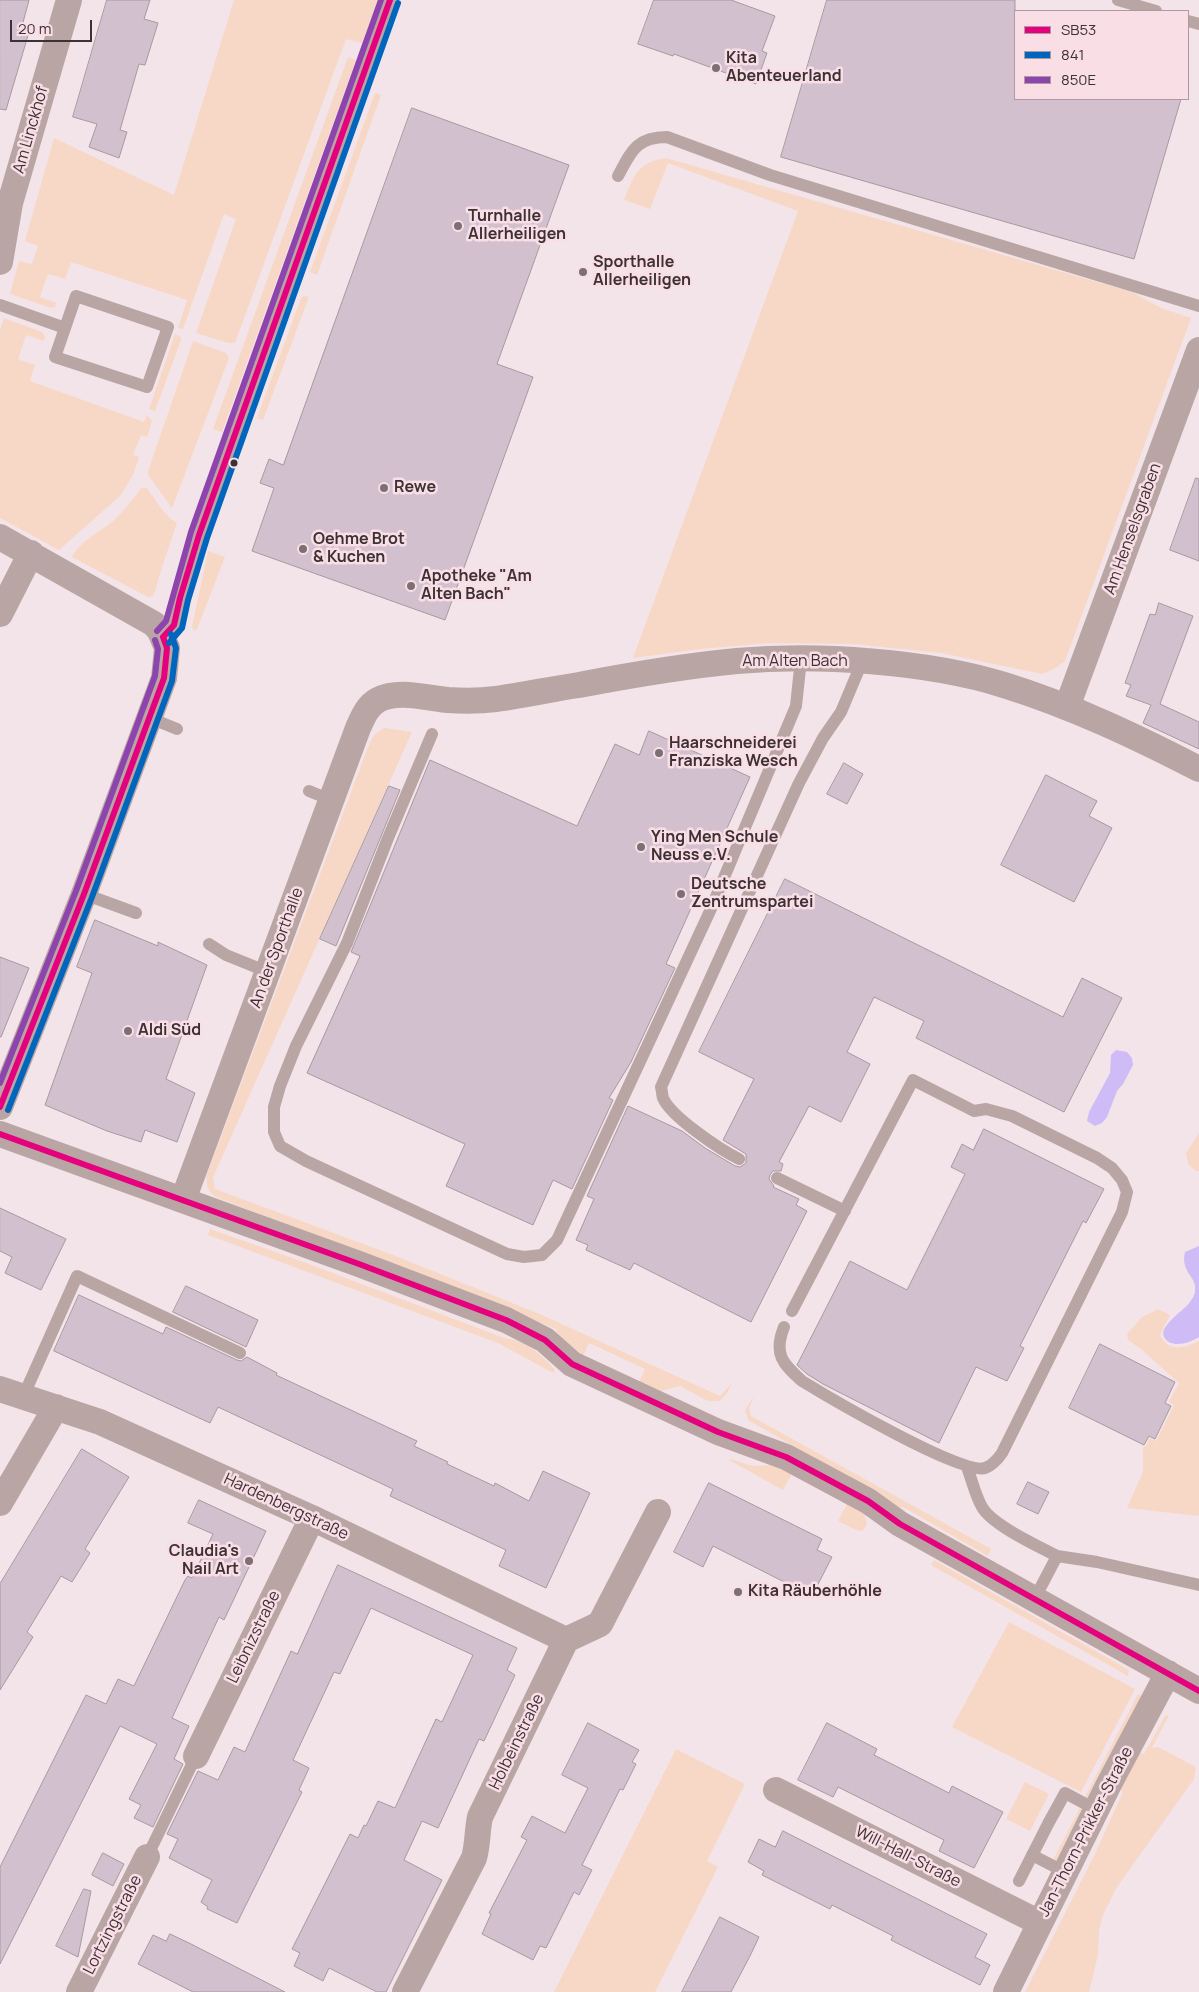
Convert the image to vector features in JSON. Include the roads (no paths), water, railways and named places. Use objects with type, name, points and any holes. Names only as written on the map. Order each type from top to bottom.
[{"type":"street","name":"Am Linckhof","points":[[0,262],[2,233],[69,0]]},
{"type":"street","name":"Am Henselsgraben","points":[[1067,707],[1199,350]]},
{"type":"street","points":[[0,537],[144,617],[154,624],[163,637],[167,648],[164,678],[150,718],[84,894],[0,1107]]},
{"type":"street","points":[[0,614],[31,553]]},
{"type":"street","name":"Am Alten Bach","points":[[376,701],[390,696],[449,700],[485,700],[708,665],[775,659],[862,662],[947,671],[1004,685],[1067,707],[1199,769]]},
{"type":"street","name":"An der Sporthalle","points":[[183,1200],[268,972],[320,796],[365,713],[376,701]]},
{"type":"street","points":[[0,1134],[359,1264],[506,1320],[545,1340],[572,1364],[718,1432],[786,1456],[868,1501],[900,1524],[1199,1691]]},
{"type":"street","name":"Hardenbergstraße","points":[[12,1393],[100,1422],[312,1518],[566,1640]]},
{"type":"street","points":[[0,1503],[56,1407]]},
{"type":"street","points":[[566,1640],[600,1624],[658,1512]]},
{"type":"street","name":"Leibnizstraße","points":[[196,1756],[312,1518]]},
{"type":"street","name":"Holbeinstraße","points":[[405,1992],[474,1858],[477,1848],[477,1830],[480,1817],[566,1640]]},
{"type":"street","name":"Jan-Thorn-Prikker-Straße","points":[[1006,1992],[1065,1872],[1168,1673]]},
{"type":"street","name":"Will-Hall-Straße","points":[[776,1790],[1040,1923]]},
{"type":"street","name":"Lortzingstraße","points":[[78,1992],[147,1858]]},
{"type":"lane","points":[[163,637],[174,625],[199,535],[390,0]]},
{"type":"lane","points":[[1118,0],[1153,10]]},
{"type":"lane","points":[[618,176],[633,148],[653,137],[667,137],[770,175],[1199,306]]},
{"type":"lane","points":[[76,296],[168,327],[147,387],[55,357],[65,328],[76,296]]},
{"type":"lane","points":[[0,305],[65,328]]},
{"type":"lane","points":[[432,734],[347,942],[296,1046],[280,1086],[274,1107],[274,1132],[280,1146],[306,1161],[508,1254],[524,1257],[542,1255],[557,1240],[710,911],[796,706],[801,659]]},
{"type":"lane","points":[[739,1159],[722,1150],[671,1110],[663,1098],[661,1086],[800,783],[823,738],[841,712],[862,662]]},
{"type":"lane","points":[[150,718],[177,729]]},
{"type":"lane","points":[[84,894],[136,913]]},
{"type":"lane","points":[[209,944],[226,955],[268,972]]},
{"type":"lane","points":[[784,1327],[779,1340],[778,1351],[788,1369],[802,1381],[932,1452],[967,1466],[984,1468],[996,1461],[1002,1453],[1122,1212],[1126,1192],[1122,1180],[1112,1168],[1097,1158],[1012,1116],[986,1109],[974,1112],[913,1080],[792,1311]]},
{"type":"lane","points":[[778,1178],[845,1210]]},
{"type":"lane","points":[[12,1393],[77,1276],[240,1353]]},
{"type":"lane","points":[[967,1466],[980,1503],[987,1513],[1011,1531],[1057,1556],[1097,1562],[1199,1585]]},
{"type":"lane","points":[[1035,1598],[1057,1556]]},
{"type":"lane","points":[[147,1858],[196,1756]]},
{"type":"lane","points":[[1019,1881],[1065,1793],[1097,1810]]},
{"type":"lane","points":[[1032,1855],[1065,1872]]},
{"type":"place","name":"Kita Abenteuerland","points":[[716,68]]},
{"type":"place","name":"Turnhalle Allerheiligen","points":[[458,226]]},
{"type":"place","name":"Sporthalle Allerheiligen","points":[[583,272]]},
{"type":"place","name":"Rewe","points":[[384,488]]},
{"type":"place","name":"Oehme Brot & Kuchen","points":[[303,549]]},
{"type":"place","name":"Apotheke \"Am Alten Bach\"","points":[[411,586]]},
{"type":"place","name":"Haarschneiderei Franziska Wesch","points":[[659,753]]},
{"type":"place","name":"Ying Men Schule Neuss e.V.","points":[[641,847]]},
{"type":"place","name":"Deutsche Zentrumspartei","points":[[681,894]]},
{"type":"place","name":"Aldi Süd","points":[[128,1031]]},
{"type":"place","name":"Claudia's Nail Art","points":[[249,1561]]},
{"type":"place","name":"Kita Räuberhöhle","points":[[738,1592]]}]
